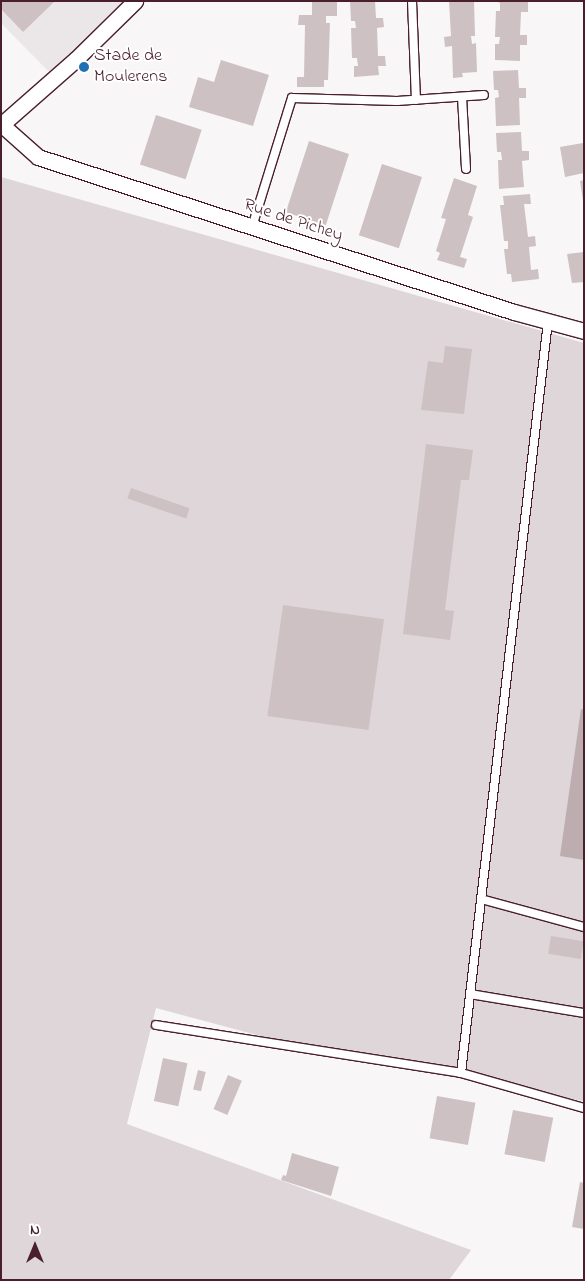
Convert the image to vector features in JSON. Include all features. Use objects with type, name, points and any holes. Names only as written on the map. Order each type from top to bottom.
[{"type":"street","points":[[2,125],[76,59],[135,1]]},
{"type":"street","name":"Rue de Pichey","points":[[2,125],[38,158],[548,322],[584,331]]},
{"type":"lane","points":[[412,1],[416,100]]},
{"type":"lane","points":[[252,227],[292,98],[416,100],[484,95]]},
{"type":"lane","points":[[462,97],[466,169]]},
{"type":"lane","points":[[461,1073],[548,322]]},
{"type":"lane","points":[[481,899],[584,927]]},
{"type":"lane","points":[[470,994],[584,1013]]},
{"type":"lane","points":[[156,1025],[461,1073],[584,1108]]},
{"type":"shaded area","points":[[1,1],[134,1],[55,78],[1,23]]},
{"type":"shaded area","points":[[1,177],[584,343],[584,1101],[331,1055],[156,1008],[127,1124],[471,1250],[449,1280],[1,1280]]},
{"type":"shaded area","points":[[581,709],[584,710],[584,860],[560,856]]},
{"type":"building","points":[[1,1],[55,1],[23,32],[1,9]]},
{"type":"building","points":[[312,1],[337,1],[337,16],[326,16],[326,23],[330,23],[328,80],[324,80],[324,87],[297,87],[297,77],[304,77],[305,25],[298,25],[299,15],[312,15]]},
{"type":"building","points":[[350,1],[375,1],[376,18],[383,18],[384,27],[377,28],[378,56],[385,56],[386,66],[378,66],[379,75],[354,77],[354,66],[358,66],[357,58],[352,58],[351,28],[356,28],[355,21],[351,21]]},
{"type":"building","points":[[449,1],[474,1],[475,36],[471,36],[472,44],[476,43],[477,72],[462,73],[463,77],[453,78],[452,46],[445,47],[444,37],[451,36]]},
{"type":"building","points":[[496,1],[528,2],[528,12],[521,12],[520,35],[527,35],[527,45],[520,45],[520,61],[495,60],[495,44],[499,44],[500,37],[495,37],[496,11],[500,11],[500,3]]},
{"type":"building","points":[[221,60],[269,75],[253,126],[189,107],[198,77],[214,82]]},
{"type":"building","points":[[518,70],[519,88],[526,88],[526,98],[519,98],[520,125],[496,126],[495,98],[499,97],[498,90],[494,90],[493,71]]},
{"type":"building","points":[[156,115],[202,130],[186,179],[140,164]]},
{"type":"building","points":[[521,132],[522,151],[529,151],[529,160],[522,161],[524,187],[499,189],[498,160],[502,160],[501,152],[497,152],[496,133]]},
{"type":"building","points":[[309,141],[349,154],[326,225],[286,212]]},
{"type":"building","points":[[583,143],[584,173],[565,177],[560,147]]},
{"type":"building","points":[[382,164],[422,177],[399,248],[359,235]]},
{"type":"building","points":[[454,178],[477,186],[468,215],[473,217],[460,257],[467,259],[464,268],[437,260],[440,253],[436,251],[446,219],[441,218]]},
{"type":"building","points":[[584,180],[584,201],[583,201],[580,181]]},
{"type":"building","points":[[530,194],[531,204],[524,204],[528,237],[535,236],[536,246],[529,247],[531,270],[538,269],[539,279],[512,282],[511,274],[507,274],[504,249],[508,249],[508,241],[504,241],[500,205],[504,205],[503,196]]},
{"type":"building","points":[[584,252],[584,282],[572,283],[567,254]]},
{"type":"building","points":[[445,346],[472,349],[464,414],[421,410],[428,361],[443,363]]},
{"type":"building","points":[[426,444],[473,450],[469,480],[461,480],[445,610],[454,611],[450,640],[403,634]]},
{"type":"building","points":[[131,488],[190,508],[186,519],[127,498]]},
{"type":"building","points":[[283,605],[384,619],[368,730],[267,716]]},
{"type":"building","points":[[551,936],[584,941],[581,959],[548,954]]},
{"type":"building","points":[[163,1058],[187,1063],[178,1106],[154,1101]]},
{"type":"building","points":[[198,1070],[206,1072],[201,1091],[193,1089]]},
{"type":"building","points":[[228,1075],[242,1081],[227,1115],[214,1109]]},
{"type":"building","points":[[437,1096],[475,1103],[468,1145],[430,1138]]},
{"type":"building","points":[[513,1110],[553,1118],[545,1162],[504,1154]]},
{"type":"building","points":[[292,1153],[339,1167],[331,1196],[281,1180],[283,1175],[286,1176]]},
{"type":"building","points":[[580,1182],[584,1183],[584,1229],[572,1227]]},
{"type":"place","name":"Stade de Moulerens","points":[[84,67]]}]
